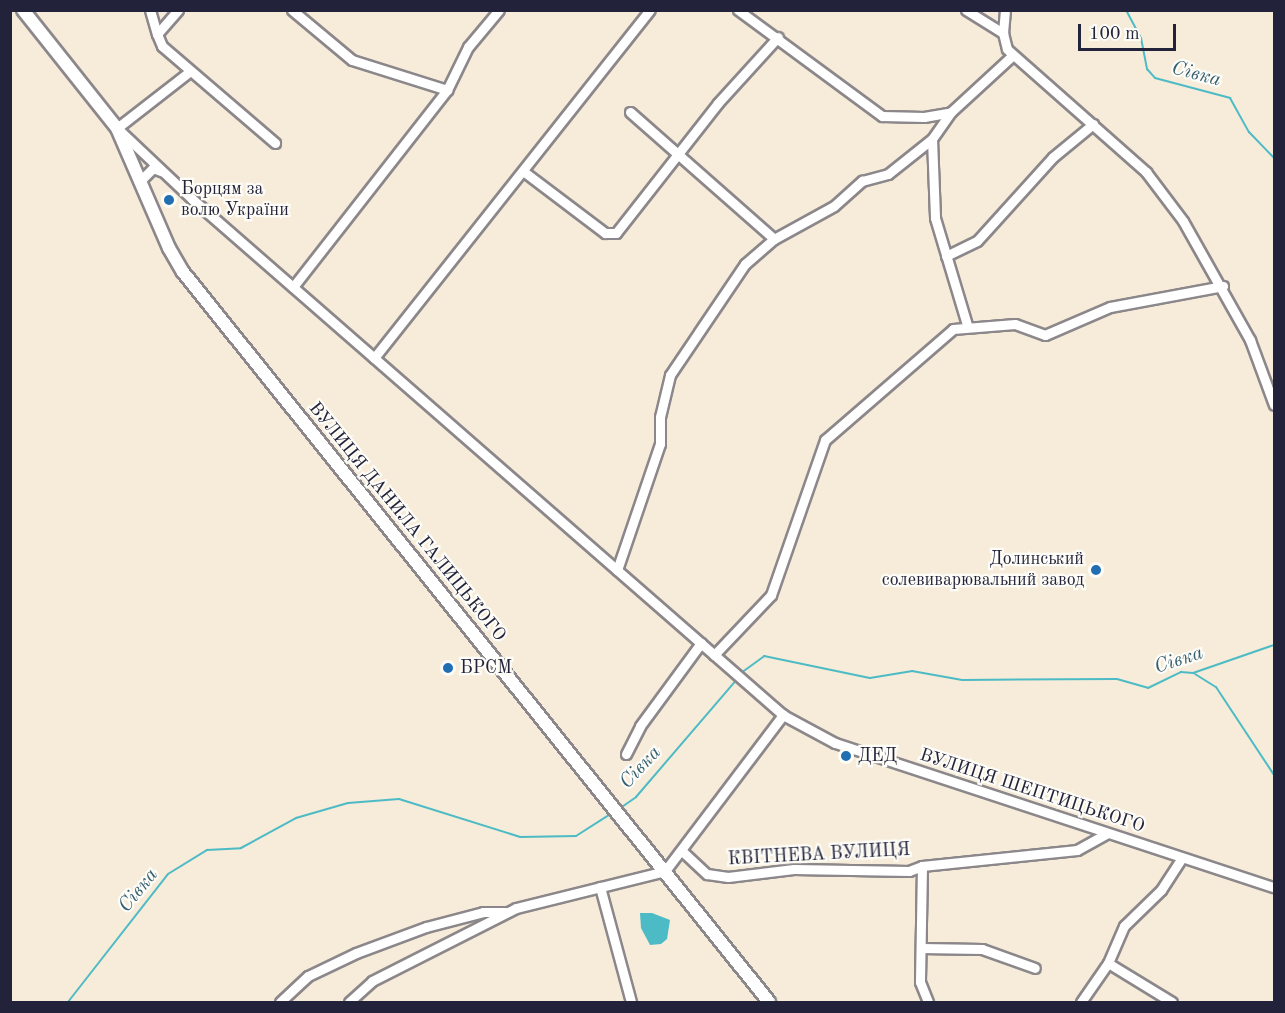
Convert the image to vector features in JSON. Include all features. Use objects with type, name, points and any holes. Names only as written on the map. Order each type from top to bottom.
[{"type":"main road","name":"ВУЛИЦЯ ДАНИЛА ГАЛИЦЬКОГО","points":[[23,10],[117,128],[169,248],[183,272],[769,1002]]},
{"type":"street","points":[[150,10],[162,46],[189,72],[274,143]]},
{"type":"street","points":[[157,34],[178,10]]},
{"type":"street","points":[[292,10],[352,60],[447,90]]},
{"type":"street","points":[[293,287],[447,90],[468,47],[500,10]]},
{"type":"street","points":[[374,358],[650,10]]},
{"type":"street","points":[[738,10],[778,37],[882,116],[924,117],[951,112]]},
{"type":"street","points":[[966,10],[1003,33]]},
{"type":"street","points":[[1005,10],[1003,33],[1013,55],[1146,172],[1183,221],[1222,286],[1250,340],[1275,405]]},
{"type":"street","points":[[524,171],[605,233],[616,232],[678,153],[778,37]]},
{"type":"street","points":[[617,570],[660,444],[660,417],[670,375],[745,264],[774,239],[834,206],[862,181],[888,174],[932,139],[951,112],[1013,55]]},
{"type":"street","points":[[117,128],[189,72]]},
{"type":"street","points":[[630,112],[774,239]]},
{"type":"street","points":[[946,256],[977,240],[1053,157],[1093,124]]},
{"type":"street","name":"ВУЛИЦЯ ШЕПТИЦЬКОГО","points":[[117,128],[293,287],[783,715],[835,743],[1106,834],[1275,887]]},
{"type":"street","points":[[932,139],[935,218],[967,325]]},
{"type":"street","points":[[141,181],[153,168],[163,171]]},
{"type":"street","points":[[714,655],[771,595],[825,440],[953,329],[967,325],[1015,324],[1045,335],[1110,308],[1222,286]]},
{"type":"street","points":[[626,754],[640,726],[700,643]]},
{"type":"street","points":[[349,1002],[372,981],[507,912],[665,871],[756,745],[783,715]]},
{"type":"street","name":"КВІТНЕВА ВУЛИЦЯ","points":[[682,850],[707,874],[728,877],[794,869],[909,872],[922,866],[1077,850],[1106,834]]},
{"type":"street","points":[[1081,1002],[1108,963],[1124,926],[1161,890],[1182,858]]},
{"type":"street","points":[[922,866],[920,982],[928,1002]]},
{"type":"street","points":[[600,887],[632,1002]]},
{"type":"street","points":[[280,1002],[308,976],[356,953],[426,927],[483,912],[507,912]]},
{"type":"street","points":[[921,948],[982,949],[1035,968]]},
{"type":"street","points":[[1108,963],[1172,1002]]},
{"type":"water","points":[[640,913],[652,913],[670,920],[667,939],[661,944],[650,945],[641,928]]},
{"type":"waterway","name":"Сівка","points":[[1126,10],[1141,38],[1147,69],[1155,78],[1230,98],[1249,132],[1274,158]]},
{"type":"waterway","name":"Сівка","points":[[741,673],[764,656],[870,678],[912,671],[962,680],[1117,679],[1148,688],[1181,672],[1193,673],[1274,645]]},
{"type":"waterway","points":[[1195,674],[1216,687],[1274,775]]},
{"type":"waterway","name":"Сівка","points":[[619,809],[636,797],[738,678]]},
{"type":"waterway","name":"Сівка","points":[[68,1002],[168,874],[207,850],[241,848],[296,818],[348,803],[399,799],[520,837],[576,836],[612,813]]},
{"type":"place","name":"Борцям за волю України","points":[[169,200]]},
{"type":"place","name":"Долинський солевиварювальний завод","points":[[1096,570]]},
{"type":"place","name":"БРСМ","points":[[448,668]]},
{"type":"place","name":"ДЕД","points":[[846,756]]}]
